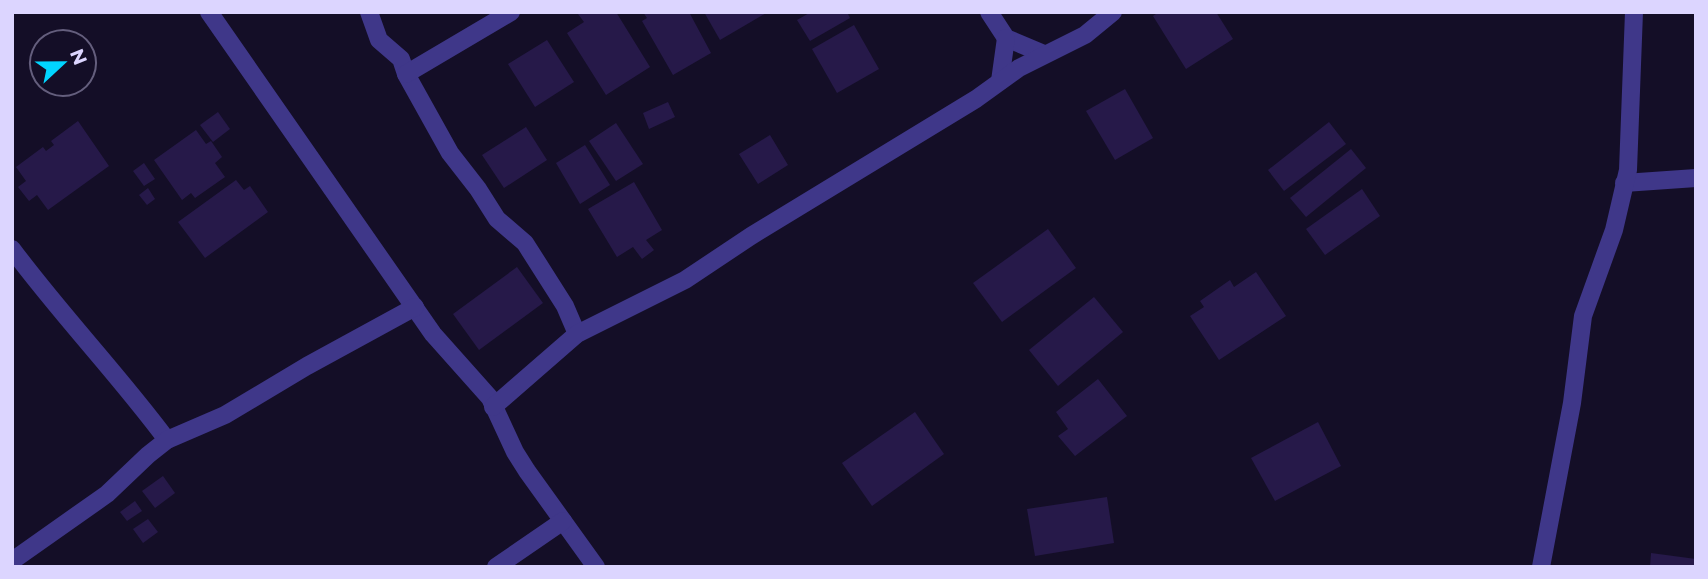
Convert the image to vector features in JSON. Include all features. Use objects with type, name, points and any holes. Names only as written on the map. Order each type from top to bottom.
[{"type":"street","points":[[209,12],[433,334],[480,385],[515,452],[596,567]]},
{"type":"street","points":[[369,12],[380,40],[401,59],[406,74],[450,153],[497,219],[525,243],[565,306],[577,334]]},
{"type":"street","points":[[406,74],[511,12]]},
{"type":"street","points":[[989,12],[1006,38],[1044,54]]},
{"type":"street","points":[[493,407],[577,334],[685,280],[1044,54],[1085,35],[1113,12]]},
{"type":"street","points":[[1541,567],[1572,403],[1583,316],[1614,230],[1628,170],[1633,12]]},
{"type":"street","points":[[1000,81],[1006,38]]},
{"type":"street","points":[[1624,183],[1696,178]]},
{"type":"street","points":[[12,249],[48,297],[139,401],[167,440]]},
{"type":"street","points":[[12,561],[107,494],[167,440],[225,415],[415,307]]},
{"type":"street","points":[[496,567],[563,521]]},
{"type":"building","points":[[616,12],[650,67],[606,95],[567,33],[584,22],[578,14]]},
{"type":"building","points":[[643,12],[689,12],[711,53],[673,75],[642,21],[647,18]]},
{"type":"building","points":[[704,12],[768,12],[720,40]]},
{"type":"building","points":[[811,12],[847,12],[850,18],[810,41],[797,20]]},
{"type":"building","points":[[1159,12],[1216,12],[1233,39],[1186,69],[1153,16]]},
{"type":"building","points":[[854,25],[879,69],[837,93],[812,49]]},
{"type":"building","points":[[547,40],[574,82],[535,107],[508,64]]},
{"type":"building","points":[[1125,89],[1153,138],[1115,160],[1086,111]]},
{"type":"building","points":[[668,102],[675,117],[649,129],[643,113]]},
{"type":"building","points":[[218,112],[230,129],[213,142],[200,125]]},
{"type":"building","points":[[78,121],[109,166],[48,210],[37,195],[29,201],[18,187],[26,181],[16,167],[43,147],[46,151],[54,145],[51,141]]},
{"type":"building","points":[[1329,122],[1346,144],[1284,191],[1268,170]]},
{"type":"building","points":[[616,123],[643,164],[616,181],[589,141]]},
{"type":"building","points":[[526,127],[547,160],[504,188],[482,155]]},
{"type":"building","points":[[196,130],[206,144],[211,141],[222,157],[215,163],[225,177],[195,198],[191,193],[182,200],[154,160]]},
{"type":"building","points":[[770,135],[788,165],[758,184],[739,154]]},
{"type":"building","points":[[585,145],[610,185],[580,204],[556,163]]},
{"type":"building","points":[[1351,149],[1366,168],[1306,217],[1290,198]]},
{"type":"building","points":[[144,163],[155,179],[144,186],[133,171]]},
{"type":"building","points":[[236,180],[244,190],[250,186],[268,212],[205,258],[178,222]]},
{"type":"building","points":[[634,182],[662,230],[646,240],[654,250],[642,259],[633,247],[617,257],[588,209]]},
{"type":"building","points":[[148,188],[155,199],[147,205],[139,195]]},
{"type":"building","points":[[1362,189],[1380,216],[1325,255],[1306,229]]},
{"type":"building","points":[[1048,229],[1076,268],[1002,322],[973,283]]},
{"type":"building","points":[[517,267],[543,303],[479,350],[453,314]]},
{"type":"building","points":[[1256,272],[1286,316],[1219,360],[1190,316],[1204,307],[1200,301],[1230,280],[1234,287]]},
{"type":"building","points":[[1094,297],[1123,332],[1058,386],[1029,350]]},
{"type":"building","points":[[1098,379],[1127,416],[1075,456],[1058,436],[1068,429],[1056,412]]},
{"type":"building","points":[[915,412],[944,454],[872,506],[842,463]]},
{"type":"building","points":[[1318,422],[1341,466],[1275,501],[1251,458]]},
{"type":"building","points":[[163,476],[175,493],[155,508],[142,491]]},
{"type":"building","points":[[1107,497],[1114,543],[1035,556],[1027,509]]},
{"type":"building","points":[[135,501],[142,511],[127,521],[120,512]]},
{"type":"building","points":[[148,519],[158,532],[143,543],[133,529]]},
{"type":"building","points":[[1651,553],[1696,559],[1696,567],[1650,567]]}]
